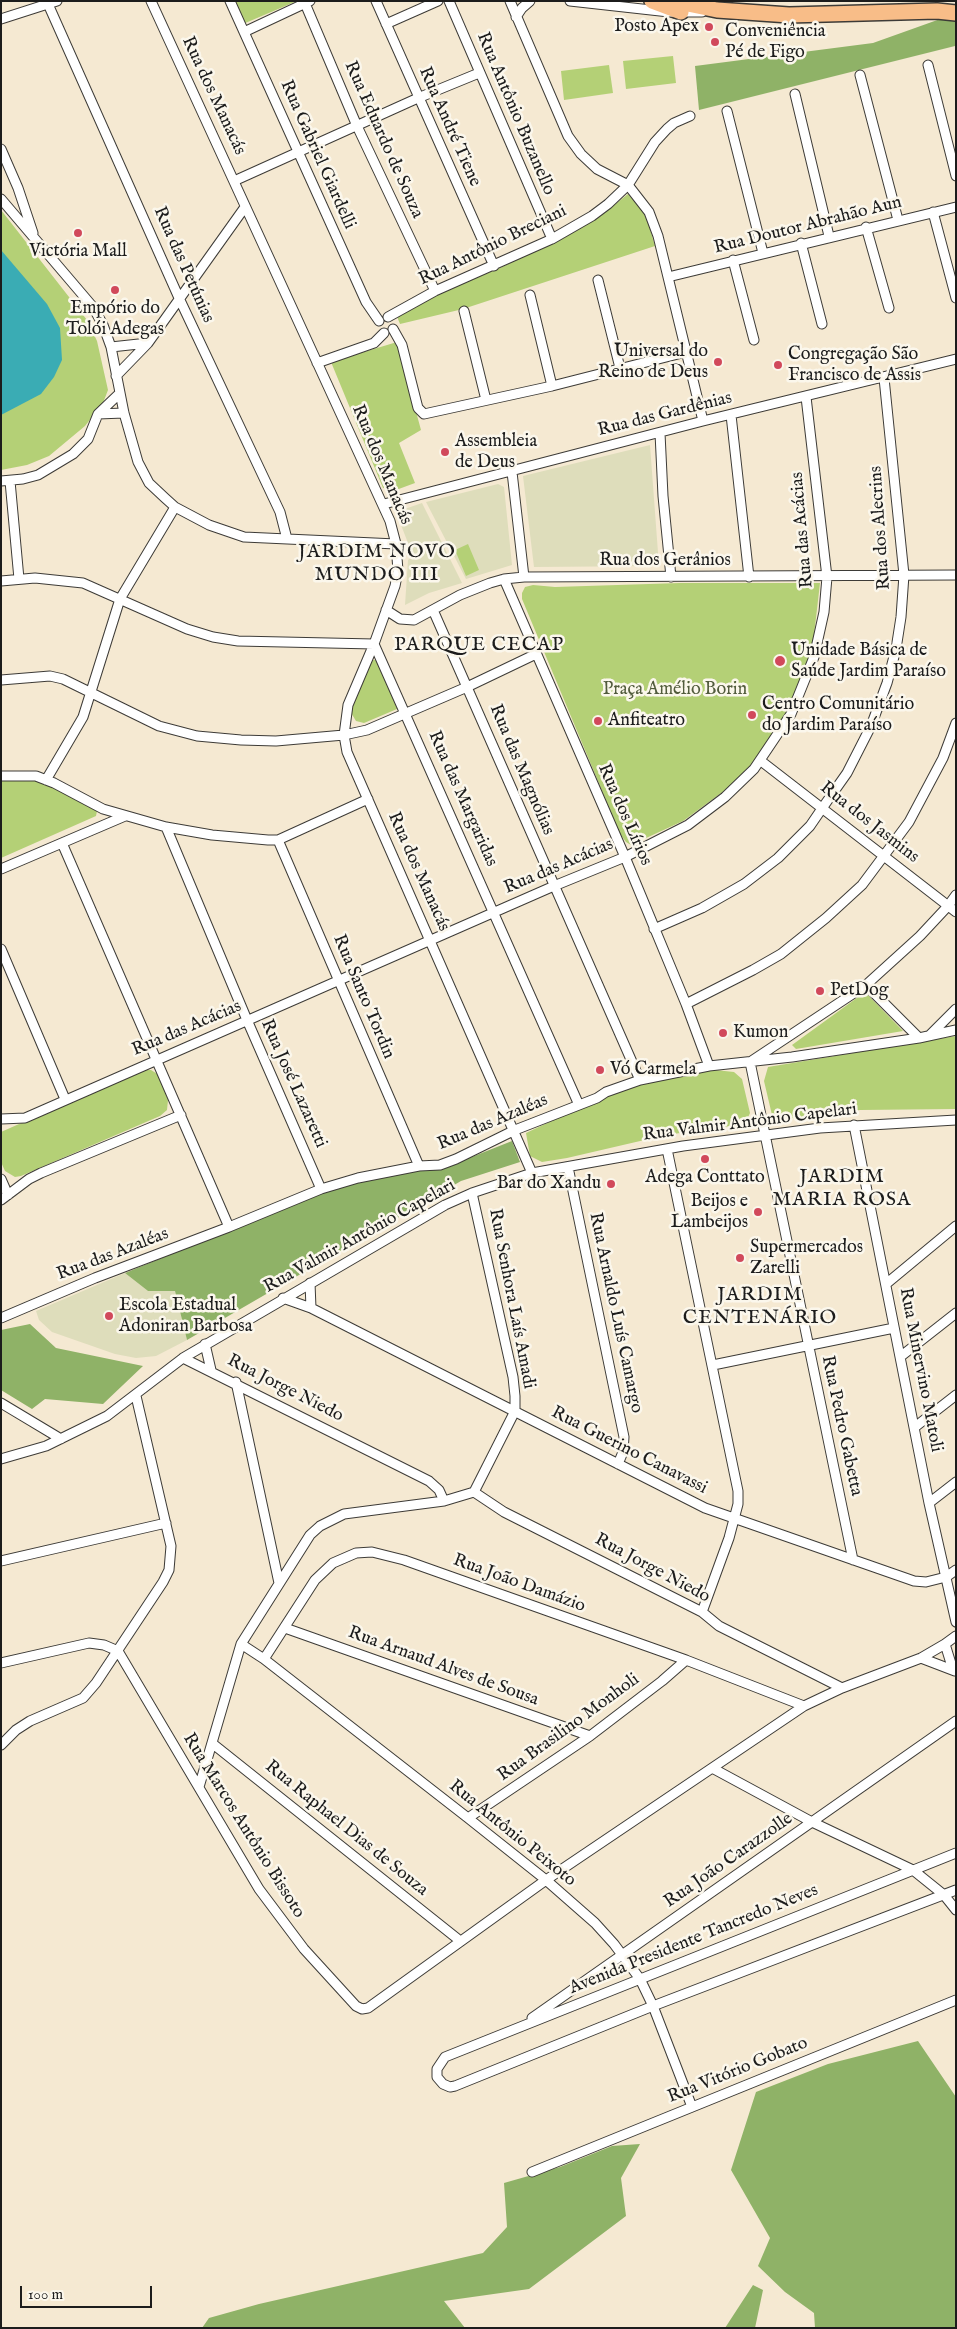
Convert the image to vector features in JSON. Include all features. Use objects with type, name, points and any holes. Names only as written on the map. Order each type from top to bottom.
[{"type":"main road","points":[[652,1],[685,13]]},
{"type":"main road","points":[[673,1],[717,10],[789,15],[936,6],[956,13]]},
{"type":"street","name":"Rua dos Manacás","points":[[151,1],[317,363],[384,504],[396,544],[398,572],[395,586],[374,644],[348,705],[344,735],[347,752],[515,1130],[532,1174]]},
{"type":"street","name":"Rua Gabriel Giardelli","points":[[230,1],[366,302],[384,319]]},
{"type":"street","name":"Rua André Tiene","points":[[376,1],[494,266]]},
{"type":"street","points":[[386,24],[438,1]]},
{"type":"street","name":"Rua Antônio Buzanello","points":[[449,1],[552,239]]},
{"type":"street","points":[[510,1],[572,142],[581,154],[597,169],[628,185],[649,212],[658,236],[704,421]]},
{"type":"street","points":[[516,17],[530,1]]},
{"type":"street","points":[[570,1],[620,8],[685,13],[717,10]]},
{"type":"street","points":[[1,20],[53,2]]},
{"type":"street","name":"Rua das Petúnias","points":[[53,2],[179,298],[280,512],[287,539]]},
{"type":"street","points":[[244,32],[306,2]]},
{"type":"street","name":"Rua Eduardo de Souza","points":[[306,2],[357,126],[435,291]]},
{"type":"street","points":[[928,65],[956,176]]},
{"type":"street","points":[[234,182],[418,98],[479,73]]},
{"type":"street","points":[[860,75],[898,220]]},
{"type":"street","points":[[795,94],[829,236]]},
{"type":"street","points":[[727,111],[763,253]]},
{"type":"street","name":"Rua Antônio Breciani","points":[[384,319],[435,291],[552,239],[592,216],[628,185],[655,142],[666,129],[690,116]]},
{"type":"street","points":[[1,148],[18,188],[34,238]]},
{"type":"street","points":[[1,199],[93,307],[103,325],[111,347],[124,414],[138,462],[149,483],[175,507],[228,533],[244,537],[396,544]]},
{"type":"street","points":[[116,376],[148,343],[245,207]]},
{"type":"street","name":"Rua Doutor Abrahão Aun","points":[[668,277],[866,227],[956,207]]},
{"type":"street","points":[[933,212],[956,298]]},
{"type":"street","points":[[866,227],[889,308]]},
{"type":"street","points":[[801,243],[822,324]]},
{"type":"street","points":[[734,260],[754,340]]},
{"type":"street","points":[[598,280],[620,368]]},
{"type":"street","points":[[530,295],[552,386]]},
{"type":"street","points":[[464,311],[486,400]]},
{"type":"street","points":[[317,363],[374,343],[388,331],[393,322],[384,319],[379,328],[388,331],[402,345],[418,408],[424,414],[552,386],[686,352]]},
{"type":"street","points":[[111,347],[148,343]]},
{"type":"street","name":"Rua das Gardênias","points":[[384,504],[704,421],[956,359]]},
{"type":"street","name":"Rua dos Alecrins","points":[[654,929],[702,908],[744,884],[778,858],[810,826],[824,807],[847,773],[871,726],[887,683],[896,648],[902,617],[904,575],[884,378]]},
{"type":"street","points":[[19,579],[6,481],[38,475],[73,454],[88,439],[98,414],[120,393]]},
{"type":"street","name":"Rua das Acácias","points":[[1,1119],[25,1118],[554,886],[625,857],[695,820],[725,798],[761,761],[791,714],[806,681],[814,657],[824,612],[827,577],[806,397]]},
{"type":"street","points":[[98,414],[124,414]]},
{"type":"street","points":[[731,415],[749,577]]},
{"type":"street","points":[[660,433],[663,496],[671,577]]},
{"type":"street","points":[[512,472],[524,577]]},
{"type":"street","points":[[46,780],[83,717],[120,599],[175,507]]},
{"type":"street","name":"Rua dos Gerânios","points":[[386,610],[406,621],[414,620],[460,596],[504,579],[524,577],[956,575]]},
{"type":"street","points":[[1,580],[34,578],[83,583],[187,629],[213,637],[238,641],[374,644]]},
{"type":"street","name":"Rua dos Lírios","points":[[504,579],[625,857],[686,1004],[709,1066]]},
{"type":"street","name":"Rua das Magnólias","points":[[434,610],[640,1080]]},
{"type":"street","name":"Rua das Margaridas","points":[[374,644],[579,1105]]},
{"type":"street","points":[[1,680],[50,676],[63,678],[159,726],[197,736],[276,741],[344,735],[367,730],[467,687],[536,654]]},
{"type":"street","points":[[686,1004],[780,954],[826,918],[862,885],[909,822],[928,790],[943,758],[956,723]]},
{"type":"street","name":"Rua dos Jasmins","points":[[761,761],[824,807],[952,909]]},
{"type":"street","points":[[1,776],[23,774],[46,780],[103,809],[166,826],[212,835],[278,840],[368,799]]},
{"type":"street","points":[[1,869],[125,816]]},
{"type":"street","name":"Rua José Lazaretti","points":[[166,826],[247,1020],[321,1189]]},
{"type":"street","name":"Rua Santo Tordin","points":[[278,840],[418,1166]]},
{"type":"street","points":[[62,843],[229,1227]]},
{"type":"street","points":[[750,1062],[866,984],[952,909],[956,895]]},
{"type":"street","points":[[1,949],[65,1099]]},
{"type":"street","points":[[866,984],[919,1038]]},
{"type":"street","points":[[930,1035],[956,1009]]},
{"type":"street","name":"Rua das Azaléas","points":[[1,1318],[87,1281],[229,1227],[321,1189],[358,1178],[418,1166],[440,1165],[515,1130],[640,1080],[709,1066],[919,1038],[956,1030]]},
{"type":"street","name":"Rua Pedro Gabetta","points":[[750,1062],[853,1560]]},
{"type":"street","points":[[1,1179],[5,1198],[41,1173],[181,1115]]},
{"type":"street","name":"Rua Valmir Antônio Capelari","points":[[1,1459],[29,1453],[107,1416],[136,1396],[183,1358],[205,1344],[445,1204],[472,1193],[532,1174],[667,1149],[766,1134],[854,1125],[956,1120]]},
{"type":"street","name":"Rua Minervino Matoli","points":[[854,1125],[929,1503],[956,1622]]},
{"type":"street","points":[[667,1149],[738,1491],[735,1519],[702,1612]]},
{"type":"street","name":"Rua Arnaldo Luís Camargo","points":[[568,1167],[624,1437],[623,1452],[618,1464]]},
{"type":"street","name":"Rua Senhora Laís Amadi","points":[[472,1193],[513,1376],[515,1411],[474,1492]]},
{"type":"street","points":[[886,1284],[956,1226]]},
{"type":"street","points":[[310,1283],[311,1308]]},
{"type":"street","name":"Rua Guerino Canavassi","points":[[283,1298],[311,1308],[705,1508],[914,1581],[926,1582],[946,1577]]},
{"type":"street","points":[[900,1357],[956,1312]]},
{"type":"street","points":[[713,1365],[894,1328]]},
{"type":"street","name":"Rua Jorge Niedo","points":[[205,1344],[211,1370]]},
{"type":"street","name":"Rua Jorge Niedo","points":[[183,1358],[236,1382],[429,1481],[439,1490],[444,1501]]},
{"type":"street","points":[[236,1382],[278,1583]]},
{"type":"street","points":[[914,1427],[956,1395]]},
{"type":"street","points":[[1,1744],[16,1730],[30,1721],[83,1698],[118,1651],[169,1570],[171,1546],[136,1396]]},
{"type":"street","points":[[1,1403],[61,1438]]},
{"type":"street","points":[[929,1503],[956,1482]]},
{"type":"street","points":[[199,1787],[241,1644],[310,1535],[326,1523],[344,1514],[444,1501],[474,1492]]},
{"type":"street","name":"Rua Jorge Niedo","points":[[474,1492],[504,1512],[702,1612],[719,1626],[842,1688]]},
{"type":"street","points":[[1,1561],[166,1523]]},
{"type":"street","name":"Rua João Damázio","points":[[264,1659],[315,1580],[333,1563],[356,1553],[372,1552],[404,1560],[686,1660],[804,1706]]},
{"type":"street","points":[[946,1577],[956,1570]]},
{"type":"street","name":"Rua Arnaud Alves de Sousa","points":[[285,1628],[590,1736]]},
{"type":"street","points":[[459,1940],[714,1769],[804,1706],[842,1688],[920,1658],[956,1636]]},
{"type":"street","points":[[1,1663],[90,1643],[104,1645],[118,1651]]},
{"type":"street","name":"Rua Antônio Peixoto","points":[[241,1644],[264,1659],[468,1818],[546,1880],[594,1923],[640,1978],[653,2006],[692,2107]]},
{"type":"street","points":[[944,1644],[954,1670]]},
{"type":"street","name":"Rua Marcos Antônio Bissoto","points":[[118,1651],[259,1888],[284,1924],[356,2006],[368,2008],[459,1940]]},
{"type":"street","points":[[920,1658],[954,1670]]},
{"type":"street","name":"Rua Brasilino Monholi","points":[[468,1818],[590,1736],[662,1681],[686,1660]]},
{"type":"street","name":"Rua João Carazzolle","points":[[520,2027],[956,1721]]},
{"type":"street","name":"Rua Raphael Dias de Souza","points":[[213,1744],[459,1940]]},
{"type":"street","points":[[714,1769],[812,1822],[913,1870],[944,1895],[956,1910]]},
{"type":"street","name":"Avenida Presidente Tancredo Neves","points":[[653,2006],[456,2086],[450,2087],[443,2084],[437,2077],[436,2069],[445,2057],[956,1853]]},
{"type":"street","points":[[653,2006],[956,1890]]},
{"type":"street","name":"Rua Vitório Gobato","points":[[532,2172],[956,2000]]},
{"type":"shaded area","points":[[650,445],[659,566],[534,567],[523,476]]},
{"type":"shaded area","points":[[498,484],[504,487],[512,565],[466,579],[426,502]]},
{"type":"shaded area","points":[[422,503],[462,583],[429,593],[405,605],[408,560],[413,556],[396,512]]},
{"type":"shaded area","name":"Escola Estadual Adoniran Barbosa","points":[[125,1273],[148,1291],[175,1291],[187,1340],[156,1356],[136,1358],[115,1354],[52,1332],[39,1320],[36,1311]]},
{"type":"green space","points":[[234,1],[297,1],[243,24]]},
{"type":"green space","points":[[943,18],[956,20],[956,49],[955,46],[699,110],[695,66],[873,43]]},
{"type":"green space","points":[[673,56],[676,83],[626,89],[623,61]]},
{"type":"green space","points":[[609,65],[613,93],[564,100],[561,71]]},
{"type":"green space","points":[[628,194],[646,215],[655,246],[463,309],[400,324],[396,314],[436,293],[498,269],[559,239],[608,210]]},
{"type":"green space","points":[[1,210],[87,320],[97,341],[108,390],[103,403],[85,426],[49,456],[27,465],[1,470]]},
{"type":"green space","points":[[397,342],[421,430],[399,443],[415,483],[396,490],[383,488],[331,362]]},
{"type":"green space","points":[[468,544],[479,570],[466,576],[455,550]]},
{"type":"green space","name":"Praça Amélio Borin","points":[[680,583],[820,583],[813,644],[805,673],[781,723],[774,743],[724,791],[683,821],[631,845],[620,834],[522,599],[522,593],[525,587],[533,585],[555,587]]},
{"type":"green space","points":[[371,660],[378,660],[398,705],[397,709],[364,723],[356,721],[350,711]]},
{"type":"green space","points":[[1,778],[33,778],[92,806],[97,811],[96,816],[1,858]]},
{"type":"green space","points":[[865,992],[903,1031],[796,1049],[792,1045]]},
{"type":"green space","points":[[956,1036],[956,1109],[860,1110],[778,1120],[772,1115],[764,1081],[768,1067]]},
{"type":"green space","points":[[141,1070],[151,1070],[159,1075],[168,1100],[167,1110],[160,1116],[21,1176],[15,1177],[5,1171],[1,1162],[1,1132]]},
{"type":"green space","points":[[715,1070],[734,1072],[742,1079],[750,1113],[745,1124],[666,1135],[542,1162],[530,1156],[526,1133],[577,1109],[617,1092],[660,1079]]},
{"type":"green space","points":[[512,1141],[520,1162],[461,1181],[187,1340],[175,1291],[148,1291],[125,1273],[358,1178],[419,1168],[444,1168]]},
{"type":"green space","points":[[30,1324],[56,1348],[143,1366],[103,1404],[45,1399],[32,1409],[1,1390],[1,1330]]},
{"type":"green space","points":[[918,2041],[956,2097],[956,2328],[815,2328],[814,2313],[785,2292],[758,2266],[770,2238],[731,2170],[756,2092],[828,2064]]},
{"type":"green space","points":[[640,2144],[621,2178],[626,2216],[529,2289],[444,2301],[465,2328],[202,2328],[209,2318],[259,2304],[483,2253],[507,2227],[504,2183],[560,2167],[612,2146]]},
{"type":"green space","points":[[753,2285],[763,2290],[755,2328],[725,2328]]},
{"type":"water","points":[[1,250],[47,304],[60,328],[62,360],[54,377],[41,394],[1,415]]},
{"type":"place","name":"Posto Apex","points":[[709,27]]},
{"type":"place","name":"Conveniência Pé de Figo","points":[[715,42]]},
{"type":"place","name":"Victória Mall","points":[[78,233]]},
{"type":"place","name":"Empório do Tolói Adegas","points":[[115,290]]},
{"type":"place","name":"Universal do Reino de Deus","points":[[718,362]]},
{"type":"place","name":"Congregação São Francisco de Assis","points":[[778,365]]},
{"type":"place","name":"Assembleia de Deus","points":[[445,452]]},
{"type":"place","name":"Unidade Básica de Saúde Jardim Paraíso","points":[[780,661]]},
{"type":"place","name":"Centro Comunitário do Jardim Paraíso","points":[[752,715]]},
{"type":"place","name":"Anfiteatro","points":[[598,721]]},
{"type":"place","name":"PetDog","points":[[820,991]]},
{"type":"place","name":"Kumon","points":[[723,1033]]},
{"type":"place","name":"Vó Carmela","points":[[600,1070]]},
{"type":"place","name":"Adega Conttato","points":[[705,1159]]},
{"type":"place","name":"Bar do Xandu","points":[[611,1184]]},
{"type":"place","name":"Beijos e Lambeijos","points":[[758,1212]]},
{"type":"place","name":"Supermercados Zarelli","points":[[740,1258]]},
{"type":"place","name":"Escola Estadual Adoniran Barbosa","points":[[109,1316]]},
{"type":"district","name":"JARDIM NOVO MUNDO III","points":[[377,564]]},
{"type":"district","name":"PARQUE CECAP","points":[[479,646]]},
{"type":"district","name":"JARDIM MARIA ROSA","points":[[842,1190]]},
{"type":"district","name":"JARDIM CENTENÁRIO","points":[[760,1308]]}]
